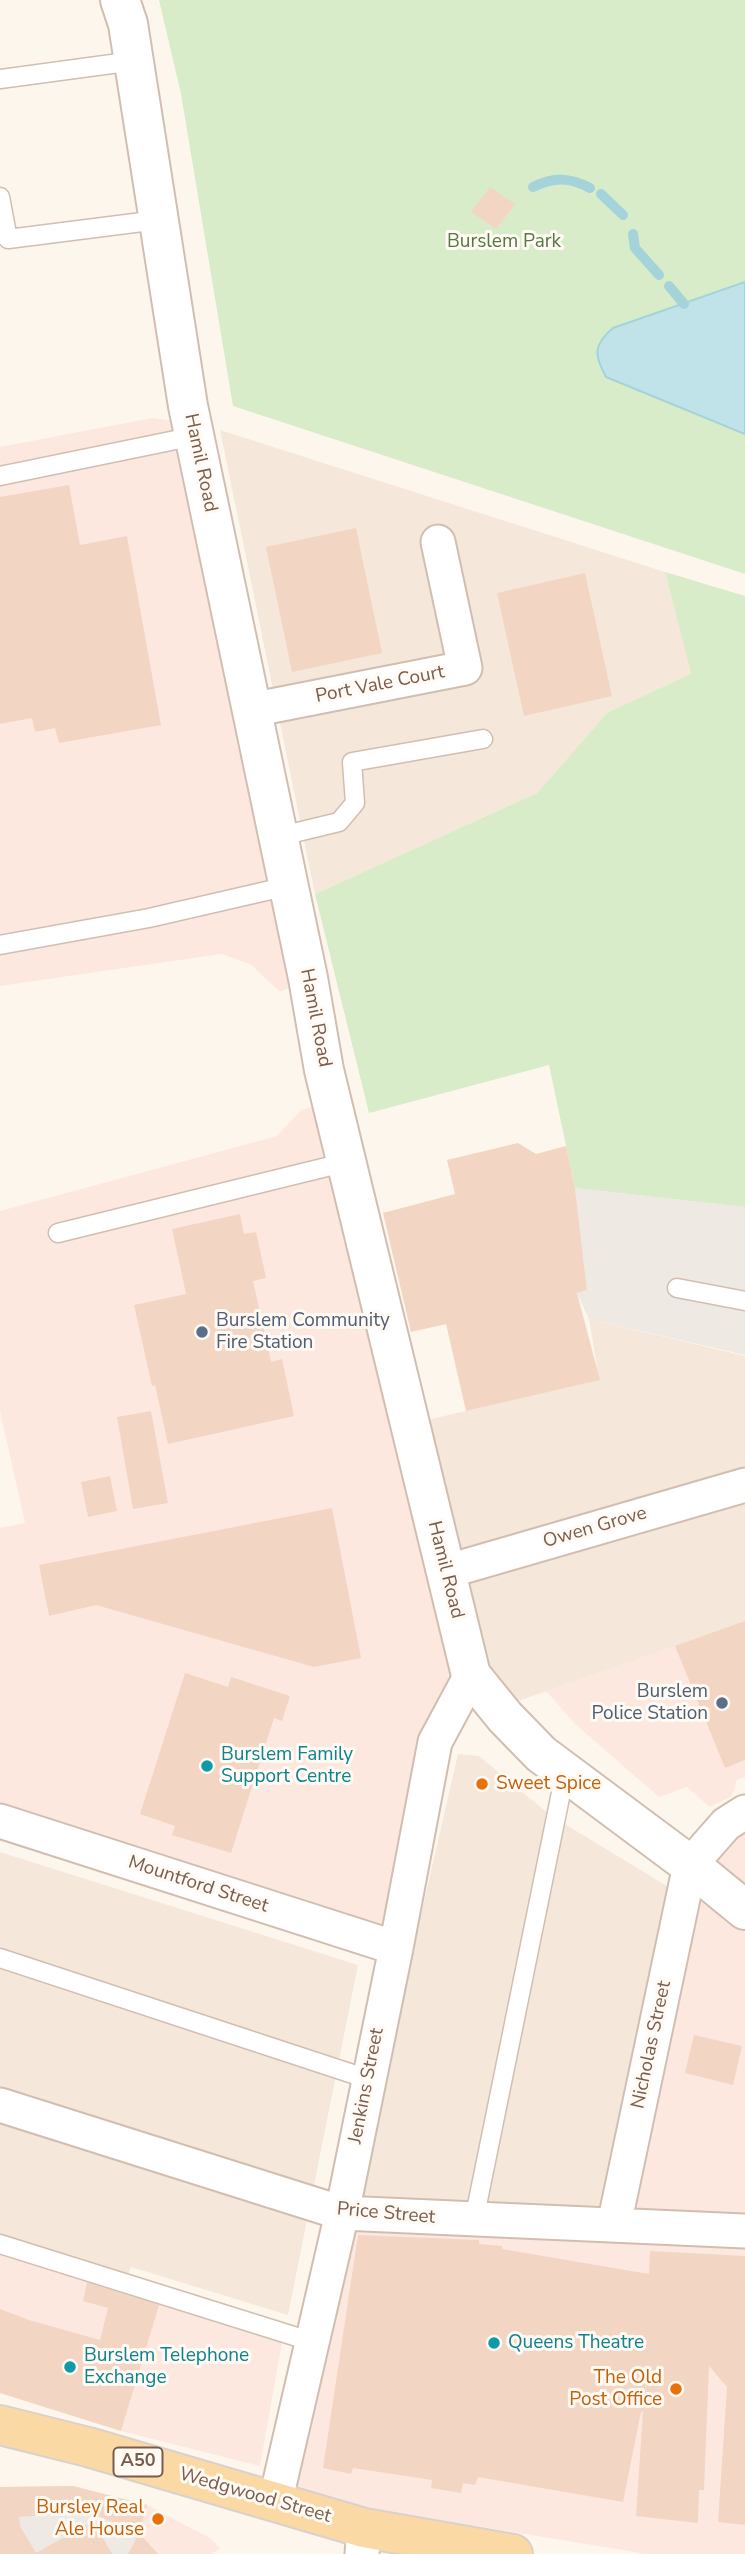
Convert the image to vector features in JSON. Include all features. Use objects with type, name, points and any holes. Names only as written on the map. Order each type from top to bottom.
[{"type":"main road","name":"Wedgwood Street","points":[[0,2425],[88,2447],[275,2503],[363,2541],[513,2554]]},
{"type":"street","name":"Hamil Road","points":[[120,0],[128,24],[185,391],[308,978],[324,1070],[471,1675],[505,1717],[541,1754],[745,1909]]},
{"type":"street","name":"Port Vale Court","points":[[251,710],[465,668],[438,542]]},
{"type":"street","name":"Owen Grove","points":[[445,1572],[745,1485]]},
{"type":"street","name":"Jenkins Street","points":[[275,2503],[342,2213],[435,1742],[471,1675]]},
{"type":"street","points":[[690,1865],[735,1818]]},
{"type":"street","name":"Mountford Street","points":[[0,1821],[396,1948]]},
{"type":"street","name":"Nicholas Street","points":[[614,2225],[690,1865]]},
{"type":"street","name":"Price Street","points":[[0,2105],[342,2213],[745,2231]]},
{"type":"lane","points":[[0,79],[134,61]]},
{"type":"lane","points":[[0,197],[8,239],[158,220]]},
{"type":"lane","points":[[0,476],[195,436]]},
{"type":"lane","points":[[277,837],[339,822],[355,803],[352,762],[483,739]]},
{"type":"lane","points":[[0,945],[149,918],[288,886]]},
{"type":"lane","points":[[58,1233],[347,1162]]},
{"type":"lane","points":[[677,1288],[745,1301]]},
{"type":"lane","points":[[474,2220],[565,1773]]},
{"type":"lane","points":[[0,1958],[369,2079]]},
{"type":"lane","points":[[0,2244],[313,2342]]},
{"type":"shaded area","points":[[152,418],[192,423],[308,978],[280,992],[250,964],[221,954],[0,986],[0,447]]},
{"type":"shaded area","points":[[220,430],[665,572],[691,674],[608,712],[537,793],[315,894]]},
{"type":"shaded area","points":[[332,1100],[471,1675],[435,1742],[396,1948],[0,1823],[0,1528],[25,1523],[0,1411],[0,1211],[277,1136],[301,1110]]},
{"type":"shaded area","points":[[575,1188],[745,1207],[745,1355],[589,1319],[577,1293],[587,1290]]},
{"type":"shaded area","points":[[589,1319],[745,1356],[745,1622],[498,1708],[410,1424],[599,1380]]},
{"type":"shaded area","points":[[745,1622],[745,1777],[737,1780],[732,1796],[710,1807],[687,1787],[659,1797],[575,1724],[546,1691]]},
{"type":"shaded area","points":[[458,1754],[479,1756],[550,1815],[680,1894],[608,2219],[351,2218]]},
{"type":"shaded area","points":[[745,1827],[745,2554],[647,2554],[293,2496],[351,2218],[608,2219],[680,1894]]},
{"type":"shaded area","points":[[0,1852],[358,1965],[288,2315],[131,2267],[126,2279],[0,2238]]},
{"type":"shaded area","points":[[0,2255],[282,2343],[260,2466],[121,2431],[0,2393]]},
{"type":"shaded area","points":[[73,2486],[147,2505],[139,2533],[128,2554],[0,2554],[0,2487]]},
{"type":"shaded area","name":"Bursley Real Ale House","points":[[147,2505],[210,2538],[220,2548],[212,2554],[128,2554],[139,2533]]},
{"type":"green space","name":"Burslem Park","points":[[159,0],[745,0],[745,574],[233,406],[181,94]]},
{"type":"green space","points":[[665,572],[745,596],[745,1207],[575,1188],[549,1065],[369,1113],[315,894],[537,793],[608,712],[691,674]]},
{"type":"water","points":[[745,282],[745,434],[606,377],[597,351],[602,340],[613,328]]},
{"type":"building","points":[[490,187],[515,204],[496,229],[471,212]]},
{"type":"building","points":[[69,485],[80,545],[127,536],[161,725],[59,743],[55,728],[35,732],[32,718],[0,724],[0,497]]},
{"type":"building","points":[[356,528],[382,653],[292,672],[266,547]]},
{"type":"building","points":[[585,573],[612,696],[524,716],[497,593]]},
{"type":"building","points":[[518,1143],[536,1154],[566,1146],[575,1188],[587,1290],[577,1293],[600,1380],[466,1411],[446,1324],[411,1332],[383,1213],[455,1194],[447,1160]]},
{"type":"building","name":"Burslem Community Fire Station","points":[[240,1214],[244,1234],[256,1232],[266,1278],[253,1281],[271,1362],[282,1359],[294,1416],[168,1444],[134,1305],[186,1294],[172,1229]]},
{"type":"building","points":[[151,1411],[168,1503],[133,1509],[117,1417]]},
{"type":"building","points":[[110,1476],[117,1511],[88,1517],[81,1482]]},
{"type":"building","points":[[332,1508],[361,1658],[314,1667],[96,1605],[49,1616],[39,1565]]},
{"type":"building","name":"Burslem Police Station","points":[[745,1621],[745,1760],[725,1768],[675,1646]]},
{"type":"building","name":"Burslem Family Support Centre","points":[[185,1673],[228,1687],[231,1677],[290,1696],[282,1721],[274,1718],[231,1853],[172,1835],[175,1826],[140,1814]]},
{"type":"building","points":[[694,2035],[742,2046],[733,2085],[685,2073]]},
{"type":"building","name":"Queens Theatre","points":[[358,2235],[479,2240],[479,2244],[502,2246],[502,2249],[649,2274],[650,2251],[745,2256],[745,2525],[718,2522],[727,2387],[709,2366],[704,2490],[699,2490],[698,2523],[636,2516],[643,2411],[623,2502],[478,2477],[475,2485],[463,2483],[461,2493],[431,2488],[432,2480],[353,2468],[351,2474],[323,2468]]},
{"type":"building","name":"Burslem Telephone Exchange","points":[[87,2282],[159,2305],[121,2431],[0,2393],[0,2309],[100,2340],[108,2308],[83,2301]]},
{"type":"building","points":[[73,2486],[147,2505],[139,2533],[98,2516],[60,2514],[19,2517],[20,2526],[36,2553],[93,2521],[112,2554],[0,2554],[0,2487]]},
{"type":"building","points":[[139,2533],[158,2554],[128,2554]]},
{"type":"waterway","points":[[533,187],[548,181],[562,180],[590,188]]},
{"type":"waterway","points":[[601,194],[623,215]]},
{"type":"waterway","points":[[633,234],[635,248],[659,275]]},
{"type":"waterway","points":[[669,286],[684,304]]},
{"type":"place","name":"Burslem Community Fire Station","points":[[202,1332]]},
{"type":"place","name":"Burslem Police Station","points":[[722,1703]]},
{"type":"place","name":"Burslem Family Support Centre","points":[[207,1766]]},
{"type":"place","name":"Sweet Spice","points":[[482,1784]]},
{"type":"place","name":"Queens Theatre","points":[[494,2343]]},
{"type":"place","name":"Burslem Telephone Exchange","points":[[70,2367]]},
{"type":"place","name":"The Old Post Office","points":[[676,2389]]},
{"type":"place","name":"Bursley Real Ale House","points":[[158,2519]]}]
